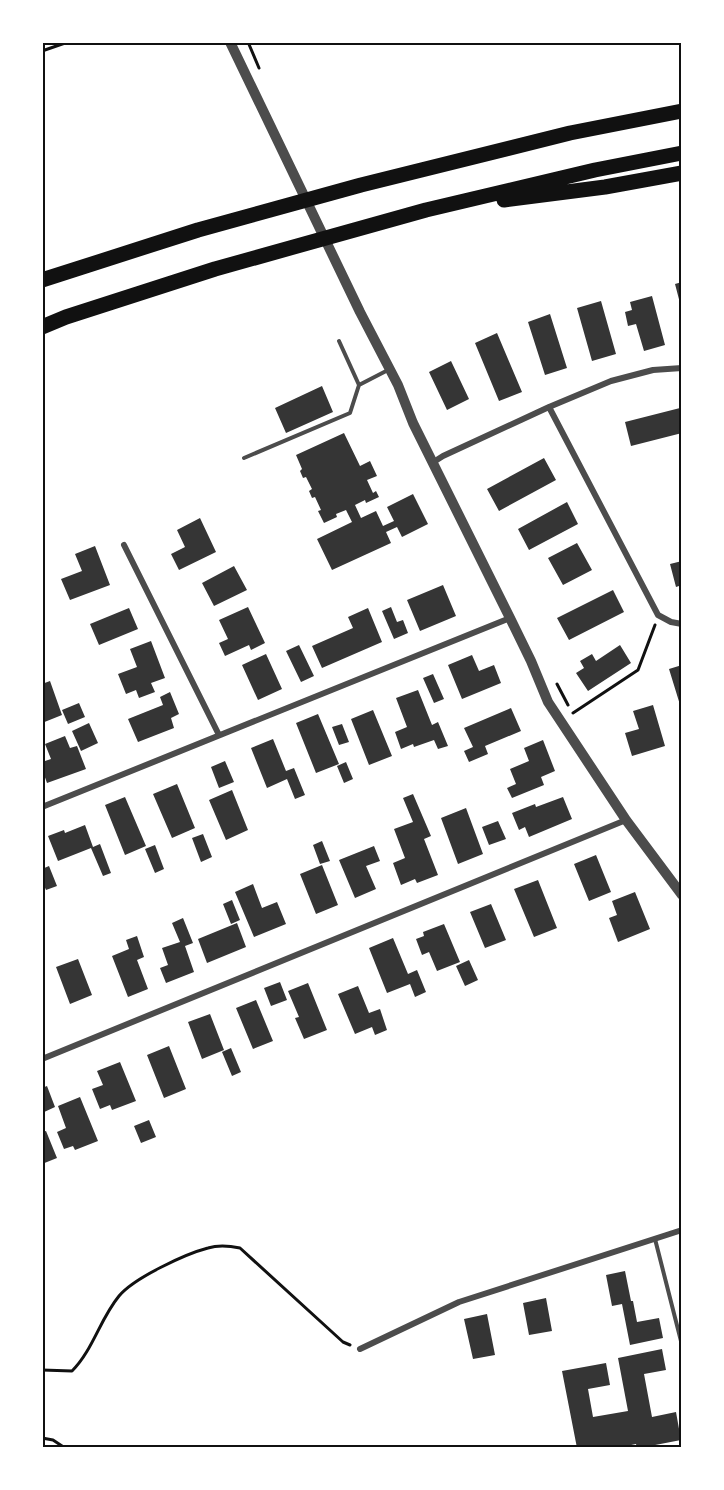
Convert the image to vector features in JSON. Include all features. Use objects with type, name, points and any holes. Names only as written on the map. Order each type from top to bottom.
[{"type":"highway","points":[[42,280],[198,230],[361,185],[570,133],[682,111]]},
{"type":"highway","points":[[42,327],[66,317],[215,269],[426,210],[595,170],[682,153]]},
{"type":"highway","points":[[426,210],[605,187],[682,173]]},
{"type":"street","points":[[230,42],[360,312],[398,384],[413,423],[531,661],[548,702],[626,820],[682,895]]},
{"type":"street","points":[[432,463],[549,407],[611,381],[653,370],[682,368]]},
{"type":"street","points":[[549,407],[658,615],[671,622],[682,624]]},
{"type":"street","points":[[124,545],[219,735]]},
{"type":"street","points":[[42,807],[510,618]]},
{"type":"street","points":[[42,1059],[626,820]]},
{"type":"street","points":[[360,1349],[459,1302],[682,1230]]},
{"type":"lane","points":[[244,458],[350,413],[359,385],[339,341]]},
{"type":"lane","points":[[359,385],[390,369]]},
{"type":"lane","points":[[655,1239],[682,1345]]},
{"type":"path","points":[[42,51],[68,42]]},
{"type":"path","points":[[556,683],[573,713],[638,670],[658,615]]},
{"type":"path","points":[[42,1370],[72,1371],[80,1363],[120,1294],[136,1281],[163,1265],[209,1247],[228,1246],[240,1248],[246,1252],[343,1342],[360,1349]]},
{"type":"path","points":[[42,1438],[53,1440],[65,1448]]},
{"type":"building","points":[[682,282],[682,307],[681,307],[675,284]]},
{"type":"building","points":[[652,296],[665,345],[644,351],[636,324],[628,326],[625,312],[632,310],[630,302]]},
{"type":"building","points":[[601,301],[616,354],[592,361],[577,308]]},
{"type":"building","points":[[550,314],[567,368],[545,375],[528,322]]},
{"type":"building","points":[[497,333],[522,392],[499,401],[475,343]]},
{"type":"building","points":[[451,361],[469,399],[447,410],[429,372]]},
{"type":"building","points":[[322,386],[333,412],[286,433],[275,408]]},
{"type":"building","points":[[680,408],[682,433],[631,446],[625,422]]},
{"type":"building","points":[[344,433],[360,466],[370,461],[377,476],[367,480],[373,493],[376,491],[379,497],[355,505],[361,518],[376,511],[383,526],[394,521],[387,507],[413,494],[428,524],[402,537],[397,527],[386,532],[391,543],[332,570],[317,539],[352,522],[346,510],[324,523],[315,497],[312,498],[309,491],[312,489],[300,471],[302,469],[296,455]]},
{"type":"building","points":[[544,458],[556,480],[499,511],[487,489]]},
{"type":"building","points":[[567,502],[578,524],[529,550],[518,529]]},
{"type":"building","points":[[200,518],[216,552],[179,570],[171,554],[185,547],[177,530]]},
{"type":"building","points":[[577,543],[592,570],[563,585],[548,558]]},
{"type":"building","points":[[95,546],[110,585],[70,600],[61,579],[82,571],[75,554]]},
{"type":"building","points":[[682,561],[682,585],[676,587],[670,564]]},
{"type":"building","points":[[234,566],[247,590],[214,606],[202,583]]},
{"type":"building","points":[[443,585],[456,616],[420,631],[407,600]]},
{"type":"building","points":[[613,590],[624,612],[569,640],[557,618]]},
{"type":"building","points":[[248,607],[265,643],[251,650],[249,645],[225,656],[219,643],[228,639],[219,620]]},
{"type":"building","points":[[391,607],[397,622],[403,620],[408,633],[394,639],[382,611]]},
{"type":"building","points":[[129,608],[138,629],[99,645],[90,624]]},
{"type":"building","points":[[368,608],[382,642],[322,668],[312,646],[353,628],[348,617]]},
{"type":"building","points":[[151,641],[165,678],[151,683],[155,692],[139,698],[136,690],[126,694],[118,674],[137,667],[130,649]]},
{"type":"building","points":[[299,645],[314,676],[301,682],[286,651]]},
{"type":"building","points":[[620,645],[631,663],[588,691],[576,673],[584,668],[580,661],[592,654],[596,661]]},
{"type":"building","points":[[266,654],[282,689],[258,700],[242,665]]},
{"type":"building","points":[[472,655],[479,671],[494,665],[501,683],[462,699],[448,665]]},
{"type":"building","points":[[682,665],[682,708],[681,708],[669,669]]},
{"type":"building","points":[[433,674],[444,699],[434,703],[423,678]]},
{"type":"building","points":[[50,681],[62,715],[42,723],[42,684]]},
{"type":"building","points":[[418,690],[432,725],[438,722],[448,746],[438,749],[434,740],[401,749],[395,732],[407,727],[396,698]]},
{"type":"building","points":[[170,692],[179,714],[171,718],[174,728],[138,742],[128,719],[163,705],[160,697]]},
{"type":"building","points":[[79,703],[85,717],[68,724],[62,710]]},
{"type":"building","points":[[653,705],[665,746],[632,756],[625,733],[639,729],[633,711]]},
{"type":"building","points":[[511,708],[521,731],[485,746],[488,754],[469,762],[464,751],[473,747],[464,728]]},
{"type":"building","points":[[373,710],[392,756],[369,765],[351,719]]},
{"type":"building","points":[[318,714],[339,764],[316,773],[296,723]]},
{"type":"building","points":[[89,723],[98,743],[81,751],[72,731]]},
{"type":"building","points":[[342,724],[349,742],[339,745],[332,727]]},
{"type":"building","points":[[65,736],[70,748],[77,746],[86,769],[47,783],[42,762],[51,759],[45,744]]},
{"type":"building","points":[[273,739],[286,771],[294,768],[305,795],[295,799],[287,779],[267,788],[251,748]]},
{"type":"building","points":[[543,740],[555,771],[541,777],[544,785],[512,798],[507,788],[516,784],[510,769],[529,761],[524,748]]},
{"type":"building","points":[[225,761],[234,782],[219,788],[211,767]]},
{"type":"building","points":[[346,762],[353,779],[344,783],[337,766]]},
{"type":"building","points":[[177,784],[195,828],[172,838],[153,794]]},
{"type":"building","points":[[232,790],[248,830],[226,840],[209,800]]},
{"type":"building","points":[[413,794],[431,836],[424,839],[438,875],[417,883],[415,879],[401,885],[393,863],[405,858],[394,829],[413,822],[403,798]]},
{"type":"building","points":[[125,797],[146,846],[125,855],[105,805]]},
{"type":"building","points":[[563,797],[572,819],[529,837],[525,827],[519,830],[512,813]]},
{"type":"building","points":[[466,808],[483,854],[458,864],[441,818]]},
{"type":"building","points":[[498,821],[506,839],[489,845],[482,827]]},
{"type":"building","points":[[85,825],[93,847],[100,844],[111,873],[103,876],[91,848],[58,861],[48,836],[64,830],[65,833]]},
{"type":"building","points":[[203,834],[212,857],[201,862],[192,838]]},
{"type":"building","points":[[322,841],[330,861],[320,864],[313,845]]},
{"type":"building","points":[[155,845],[164,869],[155,873],[145,849]]},
{"type":"building","points":[[374,846],[380,861],[366,866],[376,889],[355,898],[339,860]]},
{"type":"building","points":[[596,855],[611,892],[589,901],[574,864]]},
{"type":"building","points":[[322,865],[338,905],[316,914],[300,874]]},
{"type":"building","points":[[49,866],[57,886],[46,890],[42,881],[42,869]]},
{"type":"building","points":[[538,880],[557,928],[534,937],[514,889]]},
{"type":"building","points":[[253,884],[262,908],[277,902],[286,924],[254,937],[235,892]]},
{"type":"building","points":[[635,892],[650,929],[618,942],[609,918],[617,915],[612,901]]},
{"type":"building","points":[[232,900],[240,920],[231,924],[223,904]]},
{"type":"building","points":[[491,904],[506,940],[485,948],[470,912]]},
{"type":"building","points":[[183,918],[193,943],[185,946],[194,972],[166,983],[160,968],[168,965],[162,948],[180,942],[172,923]]},
{"type":"building","points":[[237,923],[246,947],[207,963],[198,939]]},
{"type":"building","points":[[444,924],[460,962],[437,971],[429,952],[422,955],[416,939],[424,936],[423,932]]},
{"type":"building","points":[[137,936],[144,957],[137,960],[148,989],[128,997],[112,956],[129,949],[126,940]]},
{"type":"building","points":[[393,938],[408,974],[417,970],[426,992],[415,997],[410,984],[387,993],[369,948]]},
{"type":"building","points":[[78,959],[92,995],[70,1004],[56,967]]},
{"type":"building","points":[[469,960],[478,980],[465,986],[456,966]]},
{"type":"building","points":[[280,982],[287,1000],[271,1006],[264,988]]},
{"type":"building","points":[[308,983],[327,1030],[304,1039],[295,1018],[299,1017],[288,991]]},
{"type":"building","points":[[358,986],[369,1013],[380,1009],[387,1030],[375,1035],[372,1027],[355,1034],[338,994]]},
{"type":"building","points":[[256,1000],[273,1041],[253,1049],[236,1008]]},
{"type":"building","points":[[210,1014],[224,1050],[202,1059],[188,1022]]},
{"type":"building","points":[[169,1046],[186,1089],[164,1098],[147,1055]]},
{"type":"building","points":[[231,1048],[241,1072],[232,1076],[222,1052]]},
{"type":"building","points":[[120,1062],[136,1101],[112,1110],[110,1105],[100,1109],[92,1089],[103,1085],[97,1071]]},
{"type":"building","points":[[47,1086],[55,1107],[42,1113],[42,1088]]},
{"type":"building","points":[[80,1097],[98,1141],[75,1150],[73,1146],[64,1149],[57,1132],[66,1128],[58,1106]]},
{"type":"building","points":[[149,1120],[156,1137],[141,1143],[134,1126]]},
{"type":"building","points":[[46,1131],[57,1158],[42,1164],[42,1132]]},
{"type":"building","points":[[625,1271],[637,1322],[659,1318],[663,1338],[630,1345],[622,1304],[612,1306],[606,1275]]},
{"type":"building","points":[[546,1298],[552,1331],[529,1335],[523,1303]]},
{"type":"building","points":[[487,1314],[495,1355],[473,1359],[464,1319]]},
{"type":"building","points":[[662,1349],[666,1370],[644,1374],[652,1417],[676,1412],[681,1440],[650,1446],[650,1448],[637,1448],[636,1444],[617,1448],[577,1448],[562,1371],[606,1363],[610,1385],[588,1389],[593,1417],[628,1411],[618,1358]]}]
